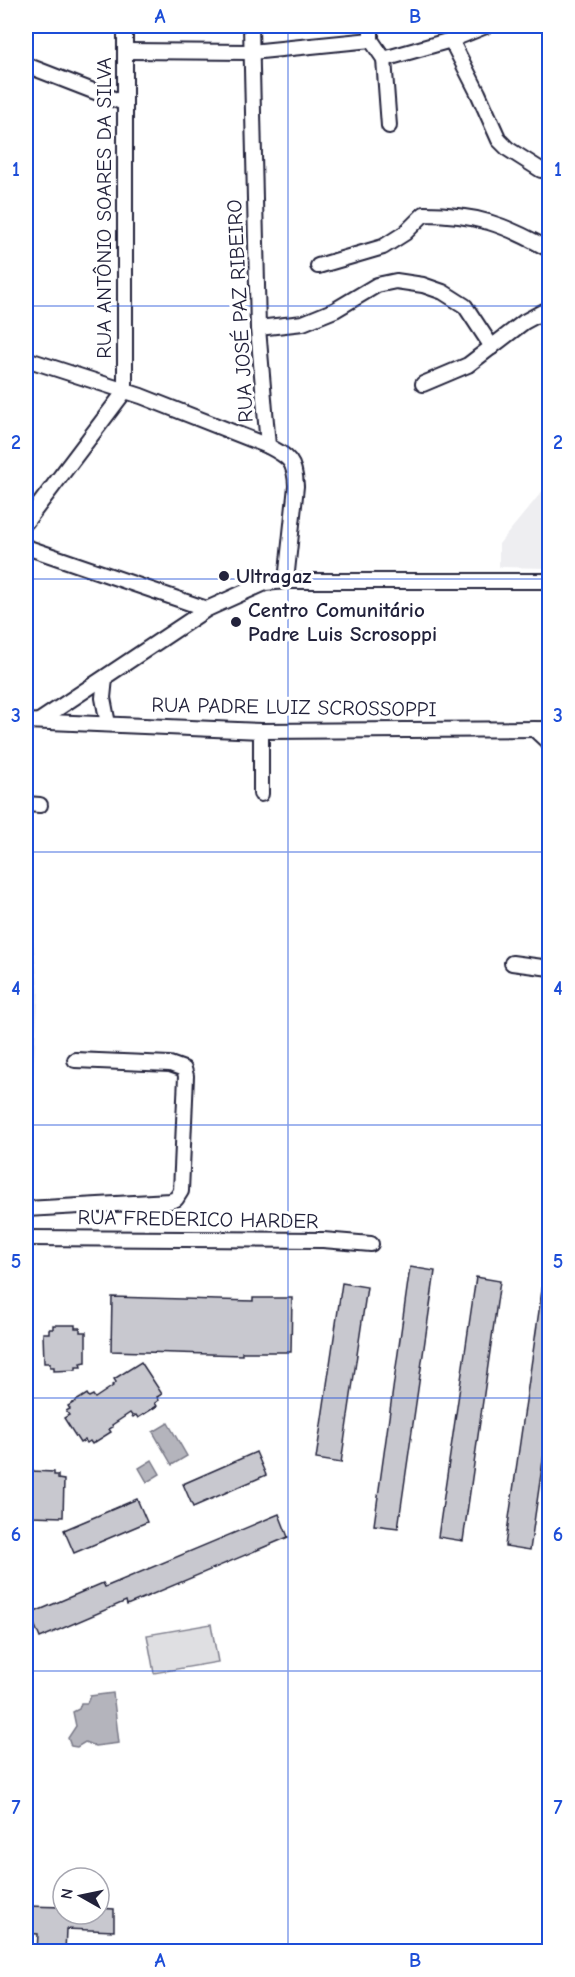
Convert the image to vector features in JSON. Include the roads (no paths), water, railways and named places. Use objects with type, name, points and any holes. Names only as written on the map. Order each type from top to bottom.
[{"type":"street","name":"RUA ANTÔNIO SOARES DA SILVA","points":[[125,26],[125,392]]},
{"type":"street","name":"RUA JOSÉ PAZ RIBEIRO","points":[[252,26],[258,328],[268,446],[288,456],[295,470],[296,486],[286,581]]},
{"type":"street","points":[[371,26],[371,40],[384,59],[389,126]]},
{"type":"street","points":[[384,59],[451,40],[486,26]]},
{"type":"street","points":[[126,51],[251,52],[371,40]]},
{"type":"street","points":[[451,40],[499,140],[508,149],[541,170]]},
{"type":"street","points":[[26,65],[124,103]]},
{"type":"street","points":[[318,266],[383,247],[405,233],[424,214],[454,214],[481,219],[512,230],[549,250]]},
{"type":"street","points":[[258,328],[303,323],[335,310],[377,285],[396,281],[423,285],[443,292],[465,306],[492,347]]},
{"type":"street","points":[[423,384],[468,365],[524,322],[549,308]]},
{"type":"street","points":[[26,359],[125,392],[268,446]]},
{"type":"street","points":[[26,522],[125,392]]},
{"type":"street","points":[[26,548],[207,609]]},
{"type":"street","points":[[32,721],[105,678],[207,609],[265,583],[286,581],[549,581]]},
{"type":"street","points":[[105,678],[103,698],[108,724]]},
{"type":"street","name":"RUA PADRE LUIZ SCROSSOPPI","points":[[32,721],[261,731],[549,729]]},
{"type":"street","points":[[534,729],[549,744]]},
{"type":"street","points":[[261,731],[261,794]]},
{"type":"street","points":[[26,804],[40,805]]},
{"type":"street","points":[[512,963],[549,968]]},
{"type":"street","points":[[26,1209],[170,1202],[176,1199],[181,1191],[186,1076],[184,1069],[170,1064],[75,1060]]},
{"type":"street","name":"RUA FREDERICO HARDER","points":[[26,1238],[323,1240],[371,1244]]},
{"type":"place","name":"Ultragaz","points":[[224,576]]},
{"type":"place","name":"Centro Comunitário Padre Luis Scrosoppi","points":[[236,622]]}]
